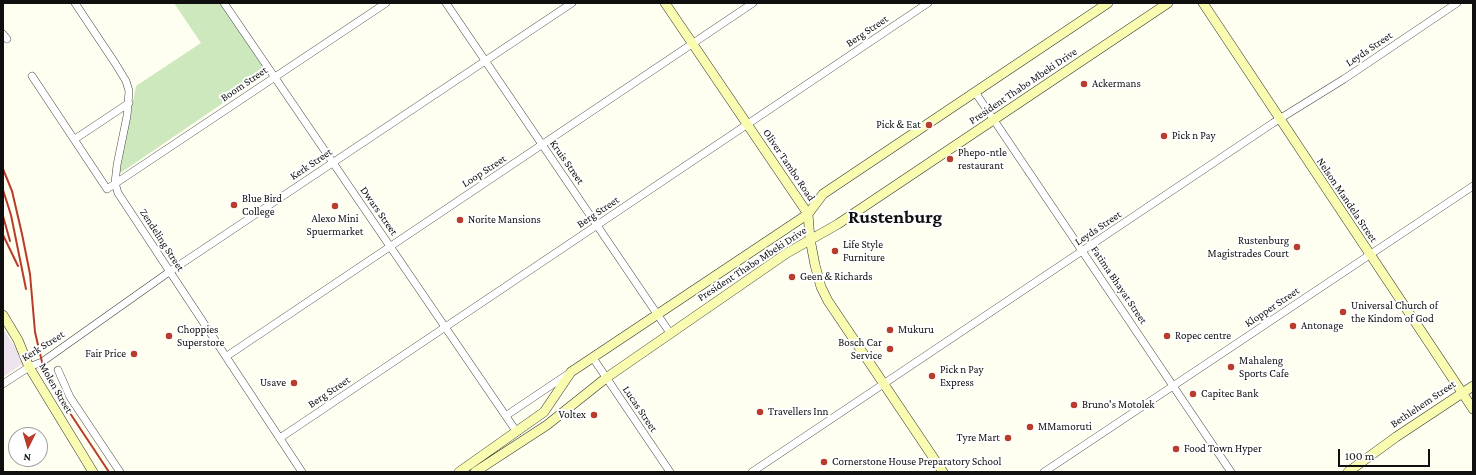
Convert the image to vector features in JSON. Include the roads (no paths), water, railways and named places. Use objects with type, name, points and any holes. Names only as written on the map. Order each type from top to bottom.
[{"type":"street","points":[[32,76],[107,189],[115,183],[129,103],[129,91],[126,81],[75,3]]},
{"type":"street","name":"Dwars Street","points":[[224,3],[507,415],[516,431]]},
{"type":"street","name":"Boom Street","points":[[115,183],[386,3]]},
{"type":"street","name":"Kruis Street","points":[[446,3],[670,334]]},
{"type":"street","name":"Kerk Street","points":[[3,384],[42,362],[169,272],[572,3]]},
{"type":"street","name":"Oliver Tambo Road","points":[[665,3],[692,45],[808,214],[808,239],[822,288],[828,301],[944,472]]},
{"type":"street","name":"Loop Street","points":[[227,356],[753,3]]},
{"type":"street","name":"Berg Street","points":[[280,438],[598,226],[928,3]]},
{"type":"street","name":"President Thabo Mbeki Drive","points":[[459,472],[544,412],[571,372],[808,214],[823,194],[1108,3]]},
{"type":"street","name":"President Thabo Mbeki Drive","points":[[475,472],[547,425],[606,378],[808,239],[838,224],[1168,3]]},
{"type":"street","name":"Nelson Mandela Street","points":[[1203,3],[1473,409]]},
{"type":"street","name":"Leyds Street","points":[[752,472],[1083,252],[1279,119],[1344,79],[1457,3]]},
{"type":"street","name":"Fatima Bhayat Street","points":[[975,92],[1231,472]]},
{"type":"street","points":[[75,139],[129,103]]},
{"type":"street","name":"Zendeling Street","points":[[115,183],[118,193],[169,272],[227,356],[302,472]]},
{"type":"street","name":"Klopper Street","points":[[1044,472],[1473,186]]},
{"type":"street","name":"Molen Street","points":[[3,315],[18,340],[29,368],[93,472]]},
{"type":"street","name":"Lucas Street","points":[[592,358],[670,472]]},
{"type":"street","name":"Molen Street","points":[[58,370],[70,397],[120,472]]},
{"type":"street","points":[[507,415],[571,372]]},
{"type":"street","name":"Bethlehem Street","points":[[1348,472],[1396,436],[1473,386]]},
{"type":"railway","points":[[3,169],[12,191],[22,234],[30,274],[35,332],[42,362],[50,383],[109,472]]},
{"type":"railway","points":[[3,190],[11,215],[26,289]]},
{"type":"railway","points":[[3,216],[10,241]]},
{"type":"railway","points":[[3,235],[18,266]]},
{"type":"place","name":"Ackermans","points":[[1084,84]]},
{"type":"place","name":"Pick & Eat","points":[[929,125]]},
{"type":"place","name":"Pick n Pay","points":[[1164,136]]},
{"type":"place","name":"Phepo-ntle restaurant","points":[[950,159]]},
{"type":"place","name":"Blue Bird College","points":[[234,205]]},
{"type":"place","name":"Alexo Mini Spuermarket","points":[[335,206]]},
{"type":"place","name":"Norite Mansions","points":[[460,220]]},
{"type":"place","name":"Rustenburg Magistrades Court","points":[[1297,247]]},
{"type":"place","name":"Life Style Furniture","points":[[835,251]]},
{"type":"place","name":"Geen & Richards","points":[[792,277]]},
{"type":"place","name":"Universal Church of the Kindom of God","points":[[1343,312]]},
{"type":"place","name":"Antonage","points":[[1293,326]]},
{"type":"place","name":"Mukuru","points":[[890,330]]},
{"type":"place","name":"Choppies Superstore","points":[[169,336]]},
{"type":"place","name":"Ropec centre","points":[[1167,336]]},
{"type":"place","name":"Bosch Car Service","points":[[890,349]]},
{"type":"place","name":"Fair Price","points":[[134,354]]},
{"type":"place","name":"Mahaleng Sports Cafe","points":[[1231,367]]},
{"type":"place","name":"Pick n Pay Express","points":[[932,376]]},
{"type":"place","name":"Usave","points":[[294,383]]},
{"type":"place","name":"Capitec Bank","points":[[1193,394]]},
{"type":"place","name":"Bruno's Motolek","points":[[1074,405]]},
{"type":"place","name":"Travellers Inn","points":[[760,412]]},
{"type":"place","name":"Voltex","points":[[594,415]]},
{"type":"place","name":"MMamoruti","points":[[1030,427]]},
{"type":"place","name":"Tyre Mart","points":[[1008,438]]},
{"type":"place","name":"Food Town Hyper","points":[[1176,449]]},
{"type":"place","name":"Cornerstone House Preparatory School","points":[[824,462]]},
{"type":"district","name":"Rustenburg","points":[[895,217]]}]
